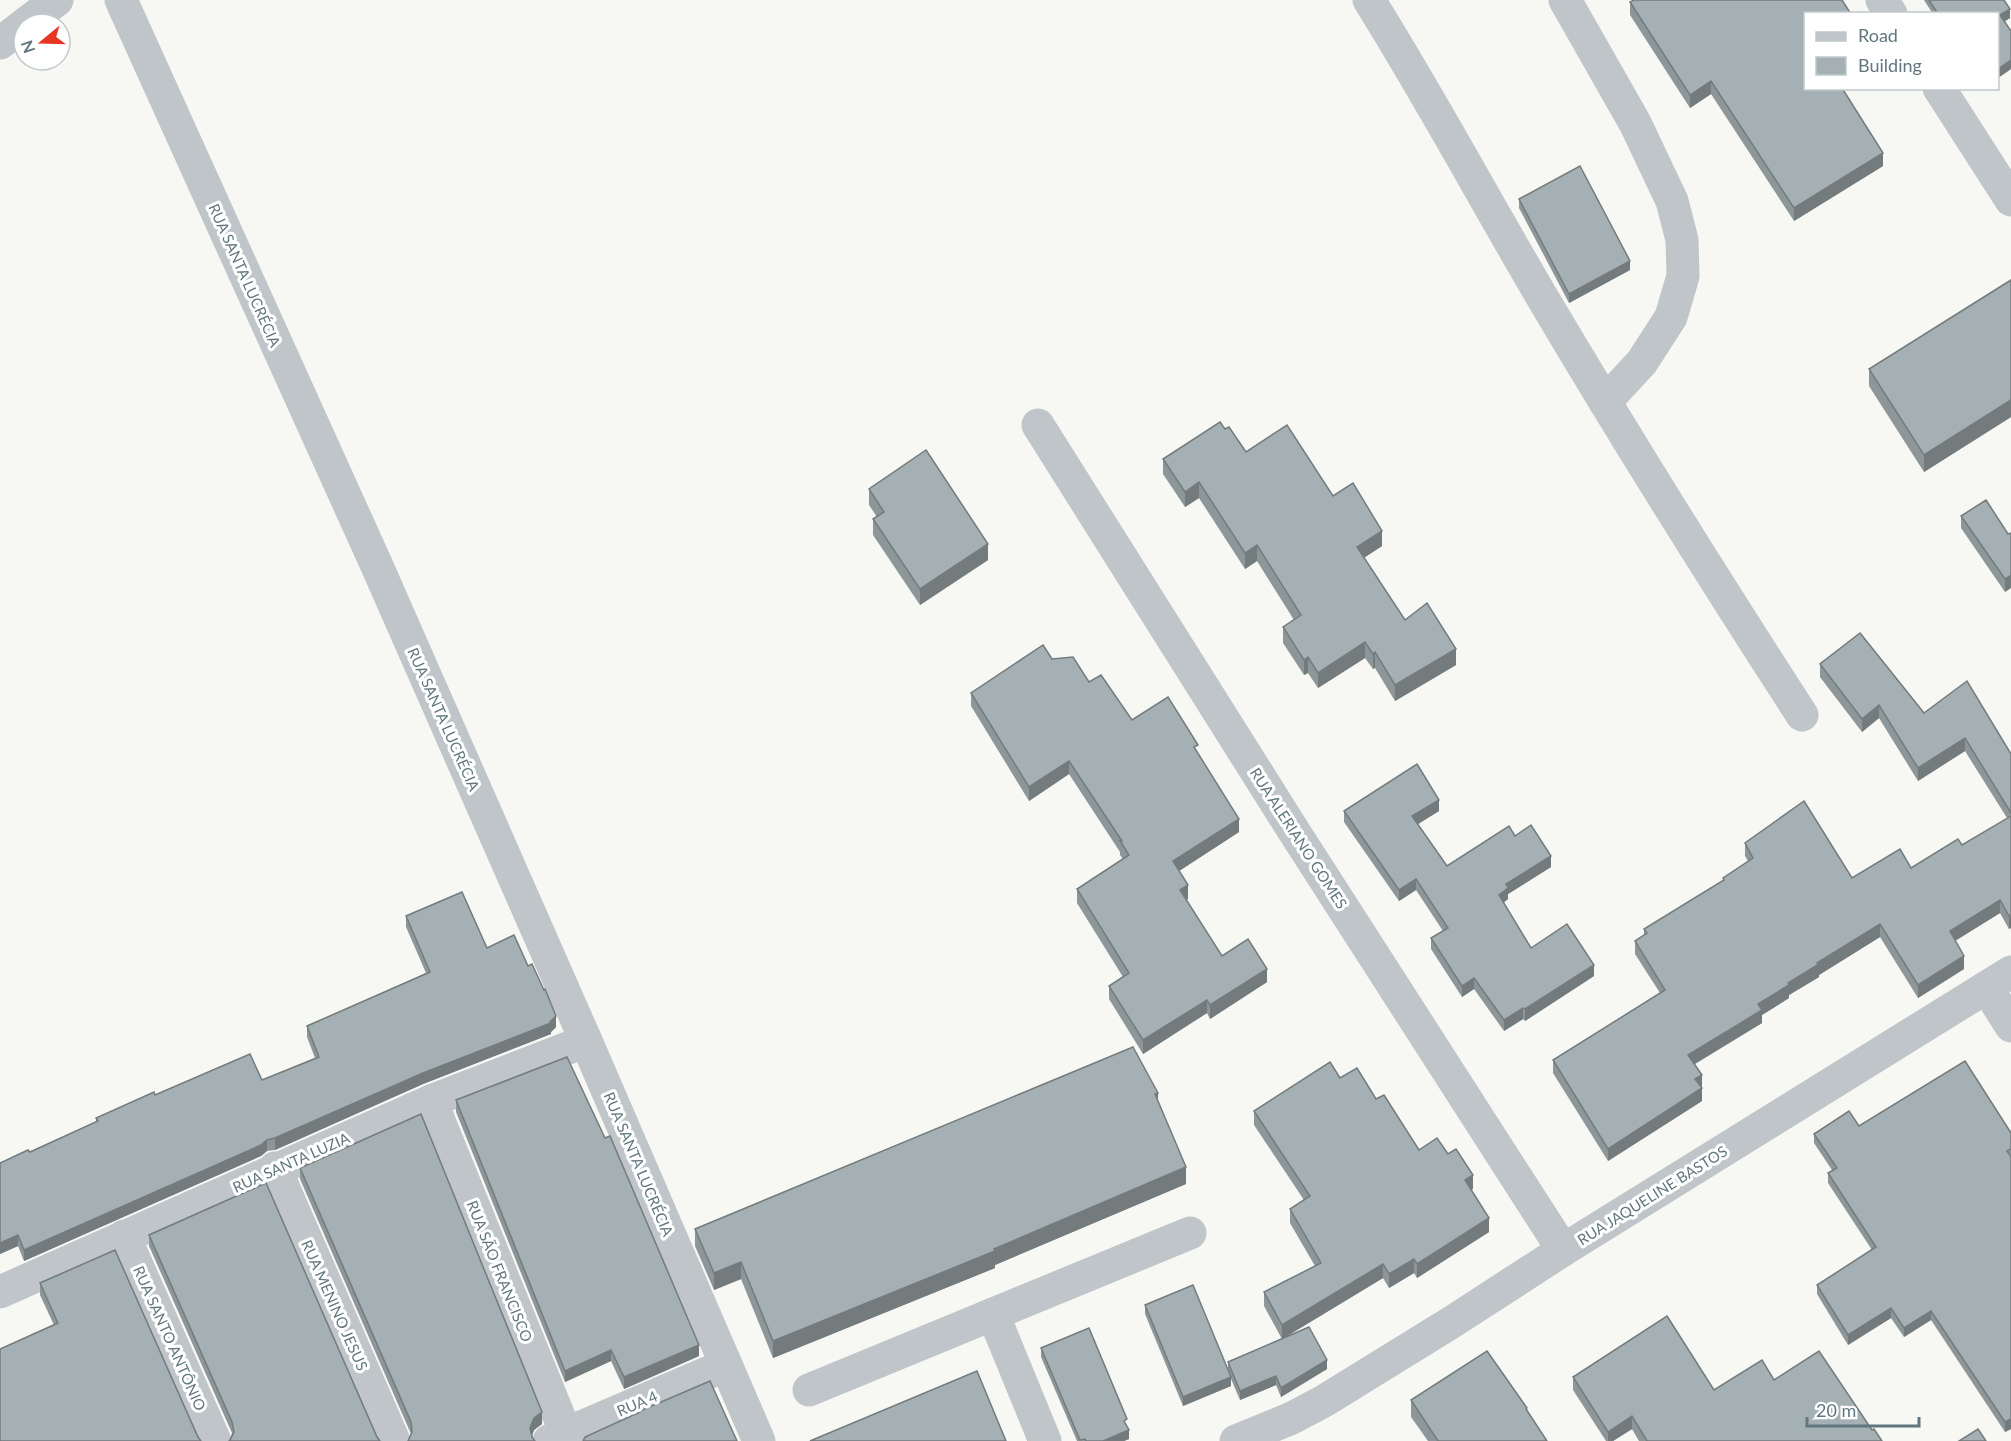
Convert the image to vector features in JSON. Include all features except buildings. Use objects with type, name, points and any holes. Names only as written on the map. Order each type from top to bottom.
[{"type":"street","points":[[41,12],[57,0]]},
{"type":"street","name":"RUA SANTA LUCRÉCIA","points":[[120,0],[377,566],[759,1441]]},
{"type":"street","points":[[1369,0],[1402,52],[1605,402],[1676,519],[1802,716]]},
{"type":"street","points":[[1565,0],[1635,123],[1672,201],[1682,240],[1683,276],[1671,317],[1642,362],[1605,402]]},
{"type":"street","points":[[0,43],[12,34]]},
{"type":"street","points":[[1940,90],[2011,200]]},
{"type":"street","name":"RUA ALERIANO GOMES","points":[[1038,425],[1294,833],[1563,1250]]},
{"type":"street","points":[[1999,980],[2011,1026]]},
{"type":"street","name":"RUA JAQUELINE BASTOS","points":[[1236,1441],[1292,1418],[1324,1401],[1999,980]]},
{"type":"street","name":"RUA SANTA LUZIA","points":[[0,1292],[275,1168],[431,1101],[586,1041]]},
{"type":"street","name":"RUA SÃO FRANCISCO","points":[[431,1101],[561,1439]]},
{"type":"street","name":"RUA MENINO JESUS","points":[[275,1168],[394,1441]]},
{"type":"street","points":[[809,1390],[1190,1233]]},
{"type":"street","name":"RUA SANTO ANTÔNIO","points":[[124,1236],[215,1441]]},
{"type":"street","points":[[993,1314],[1045,1441]]},
{"type":"street","name":"RUA 4","points":[[561,1439],[726,1365]]}]
